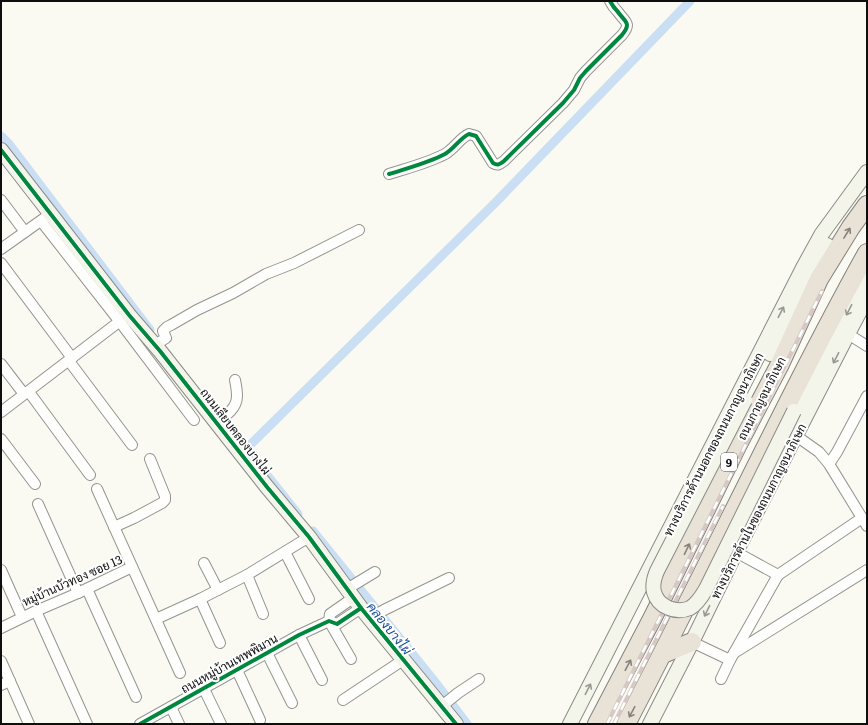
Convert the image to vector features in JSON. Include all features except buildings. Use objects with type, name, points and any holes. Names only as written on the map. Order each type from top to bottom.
[{"type":"highway","name":"ถนนกาญจนาภิเษก","points":[[597,724],[653,618],[737,446],[780,364],[820,279],[851,227],[867,205]]},
{"type":"highway","name":"9","points":[[626,724],[663,654],[843,295],[867,253]]},
{"type":"highway","points":[[663,654],[692,642]]},
{"type":"main road","name":"ถนนเลียบคลองบางไผ่","points":[[1,150],[46,217],[125,318],[159,342],[267,487],[309,537],[403,660],[444,705],[456,724]]},
{"type":"main road","name":"ทางบริการด้านนอกของถนนกาญจนาภิเษก","points":[[570,724],[804,266],[821,235],[867,172]]},
{"type":"main road","points":[[854,189],[800,297],[657,570],[653,581],[654,592],[657,599],[664,606],[676,610],[691,608],[703,594],[794,411],[841,326],[867,275]]},
{"type":"main road","name":"ทางบริการด้านในของถนนกาญจนาภิเษก","points":[[650,724],[795,436],[867,298]]},
{"type":"street","points":[[389,174],[424,163],[445,154],[469,134],[476,136],[493,163],[499,165],[563,103],[574,90],[580,78],[586,71],[627,29],[626,21],[618,13],[610,1]]},
{"type":"street","points":[[1,200],[25,232]]},
{"type":"street","points":[[1,249],[46,217]]},
{"type":"street","points":[[159,342],[166,338],[163,331],[167,327],[197,310],[233,293],[266,274],[289,265],[359,230]]},
{"type":"street","points":[[1,263],[132,445]]},
{"type":"street","points":[[1,412],[125,318],[194,420]]},
{"type":"street","points":[[848,334],[867,346]]},
{"type":"street","points":[[1,364],[26,393],[90,475]]},
{"type":"street","points":[[218,421],[231,411],[236,403],[237,396],[235,380]]},
{"type":"street","points":[[829,464],[866,403]]},
{"type":"street","points":[[721,679],[732,656],[778,575],[864,522],[829,464],[819,452],[795,436]]},
{"type":"street","points":[[1,439],[35,484]]},
{"type":"street","points":[[114,527],[162,503],[165,500],[165,496],[150,459]]},
{"type":"street","points":[[96,489],[180,673]]},
{"type":"street","points":[[38,504],[136,697]]},
{"type":"street","points":[[156,619],[247,575],[309,537]]},
{"type":"street","points":[[285,552],[309,599]]},
{"type":"street","points":[[736,552],[778,575]]},
{"type":"street","points":[[204,563],[218,590]]},
{"type":"street","name":"หมู่บ้านบัวทอง ซอย 13","points":[[1,628],[132,567]]},
{"type":"street","points":[[1,570],[22,617]]},
{"type":"street","points":[[732,656],[867,570]]},
{"type":"street","points":[[375,572],[363,579],[359,603],[384,610],[449,578]]},
{"type":"street","points":[[247,575],[263,614]]},
{"type":"street","points":[[200,599],[220,643]]},
{"type":"street","name":"ถนนหมู่บ้านเทพพิมาน","points":[[140,724],[299,635],[329,621],[330,614],[359,603]]},
{"type":"street","points":[[36,611],[88,724]]},
{"type":"street","points":[[329,621],[351,659]]},
{"type":"street","points":[[299,635],[322,680]]},
{"type":"street","points":[[692,642],[732,656]]},
{"type":"street","points":[[267,653],[292,703]]},
{"type":"street","points":[[343,700],[403,660]]},
{"type":"street","points":[[1,661],[6,683],[30,724]]},
{"type":"street","points":[[237,670],[260,720]]},
{"type":"street","points":[[444,705],[458,693],[479,679]]},
{"type":"street","points":[[204,689],[221,724]]},
{"type":"street","points":[[171,707],[179,724]]},
{"type":"waterway","points":[[246,449],[496,202],[690,1]]},
{"type":"waterway","name":"คลองบางไผ่","points":[[1,136],[9,144],[150,330]]},
{"type":"waterway","name":"คลองบางไผ่","points":[[251,455],[298,514]]},
{"type":"waterway","name":"คลองบางไผ่","points":[[313,531],[432,678],[467,724]]},
{"type":"railway","points":[[607,724],[822,291]]},
{"type":"railway","points":[[614,724],[723,506]]},
{"type":"cycle path","points":[[389,174],[425,163],[445,154],[469,134],[476,136],[493,163],[499,164],[504,161],[563,103],[574,90],[580,78],[627,28],[625,21],[610,1]]},
{"type":"cycle path","points":[[1,150],[129,315],[160,351],[267,487],[309,537],[361,608],[456,724]]},
{"type":"cycle path","points":[[140,724],[299,635],[329,621],[337,624],[361,608]]}]
